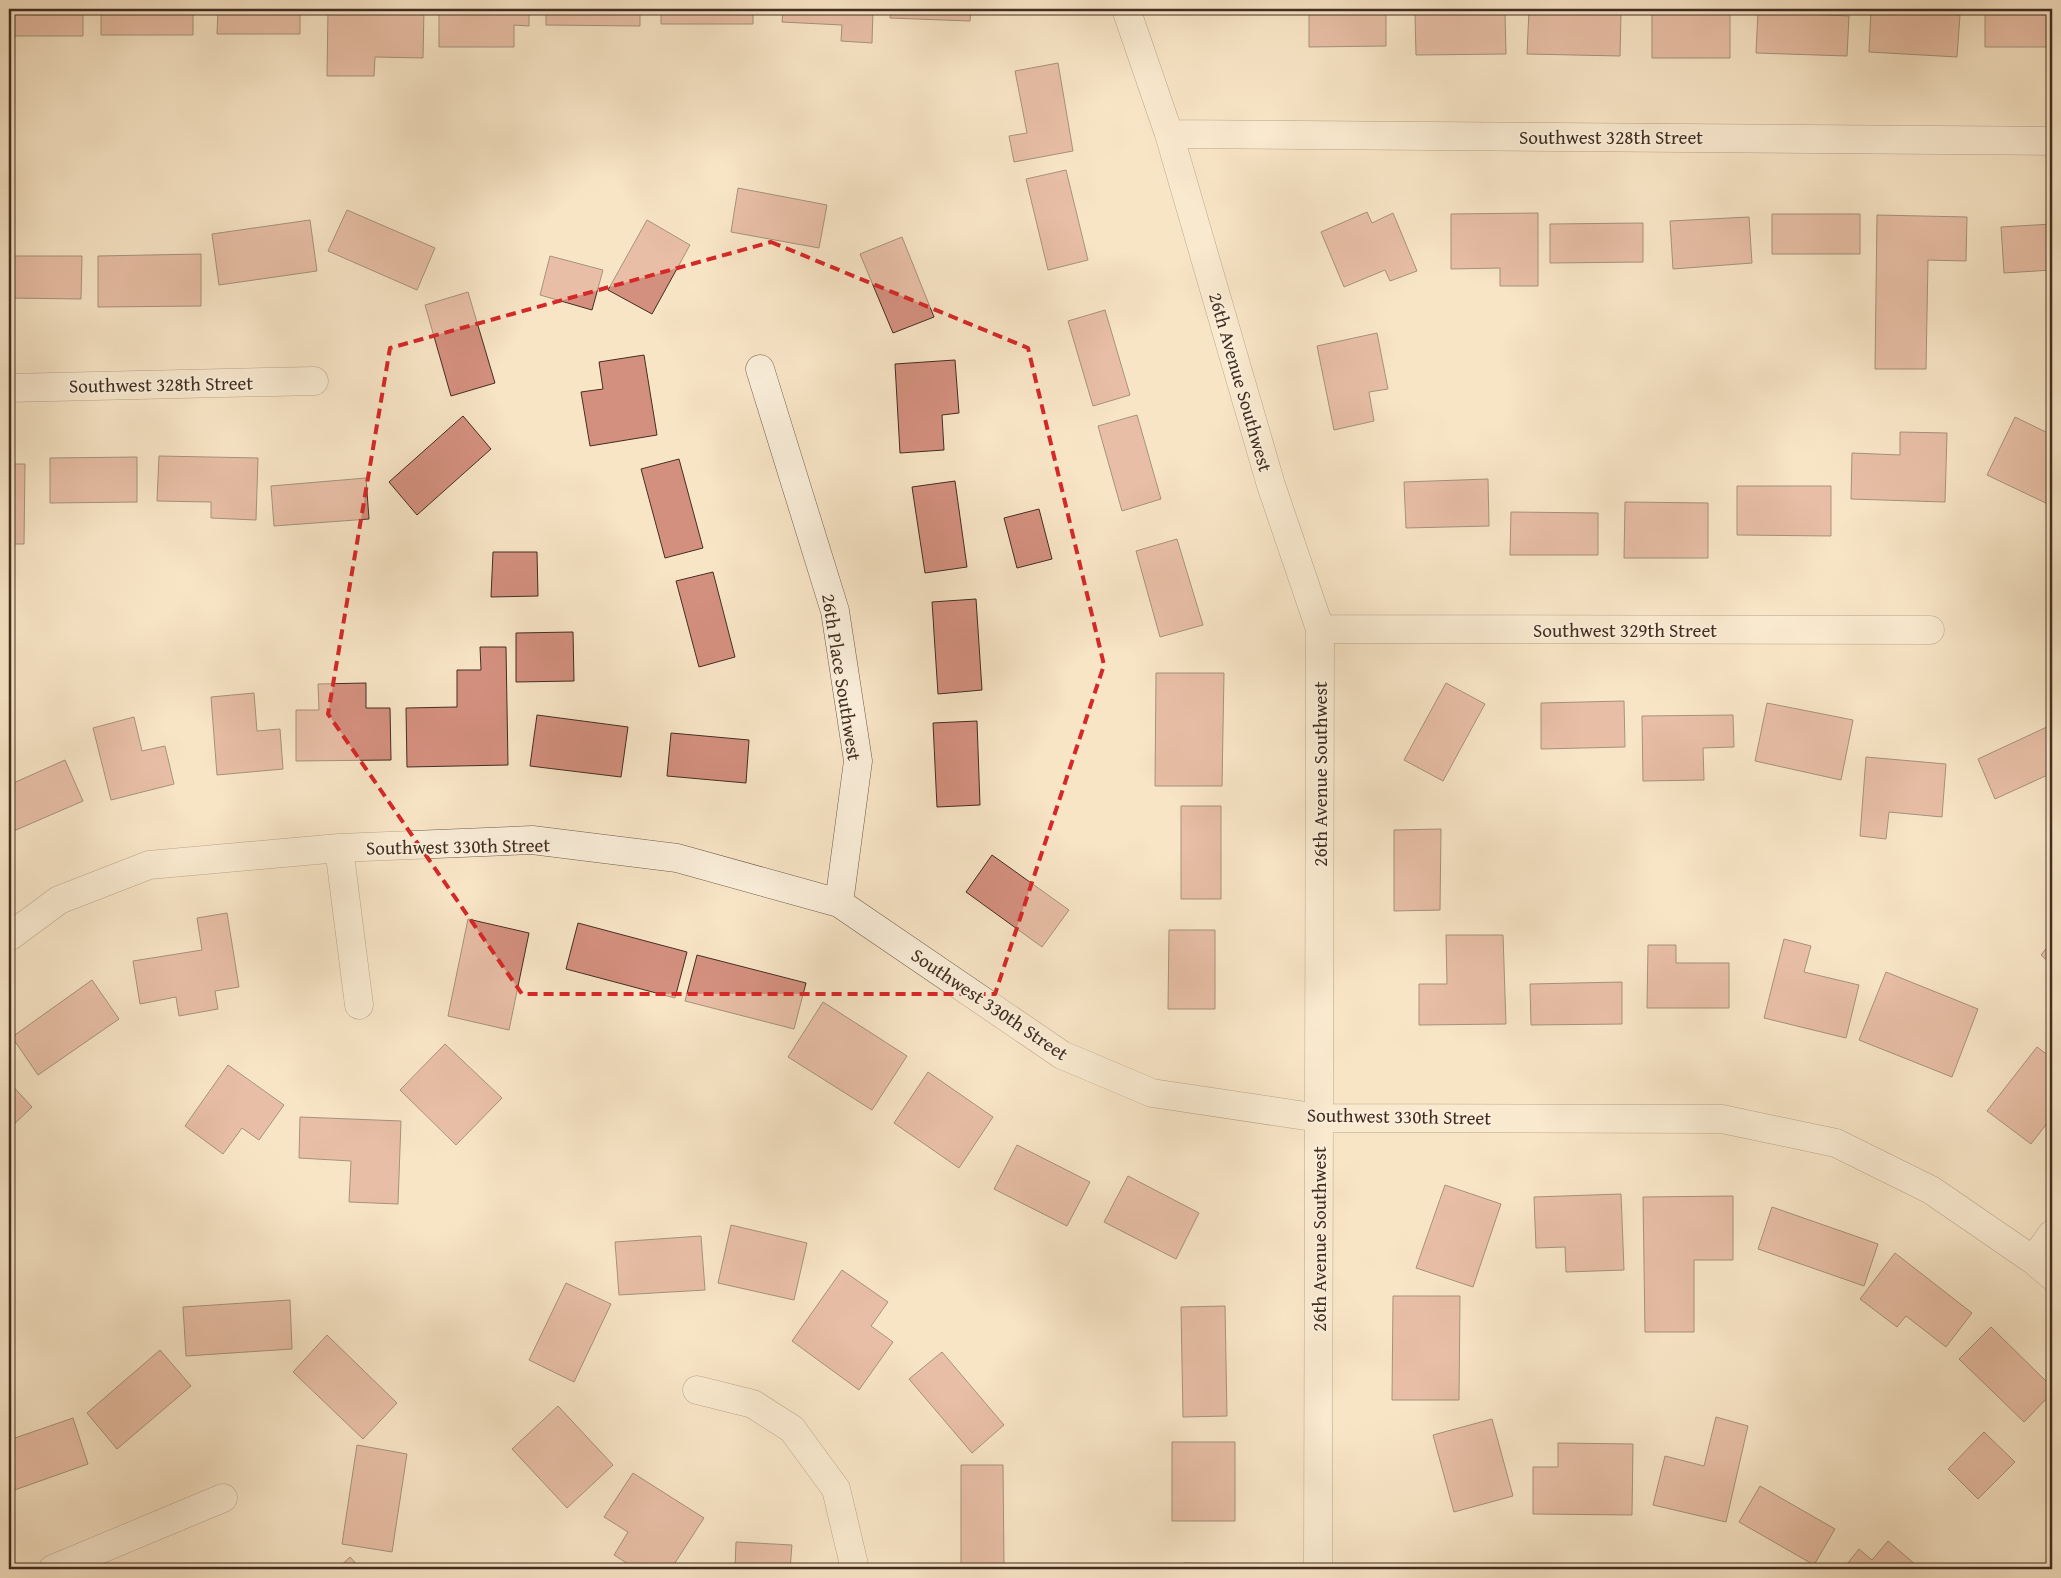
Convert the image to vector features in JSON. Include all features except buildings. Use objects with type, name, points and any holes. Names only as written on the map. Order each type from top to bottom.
[{"type":"street","name":"26th Avenue Southwest","points":[[1126,9],[1169,134],[1271,485],[1320,629],[1318,1569]]},
{"type":"street","name":"Southwest 328th Street","points":[[1169,134],[2052,141]]},
{"type":"street","name":"26th Place Southwest","points":[[760,369],[835,611],[858,762],[839,903]]},
{"type":"street","name":"Southwest 328th Street","points":[[9,388],[314,381]]},
{"type":"street","name":"Southwest 329th Street","points":[[1320,629],[1930,630]]},
{"type":"street","name":"Southwest 330th Street","points":[[9,937],[59,900],[149,864],[339,848],[532,840],[677,858],[839,903],[1062,1055],[1152,1093],[1319,1118],[1712,1119],[1732,1121],[1836,1142],[1931,1190],[2042,1268]]},
{"type":"street","points":[[339,848],[358,1005]]},
{"type":"street","points":[[2042,1268],[2052,1234]]},
{"type":"street","points":[[697,1390],[753,1404],[792,1429],[836,1489],[855,1569]]},
{"type":"street","points":[[53,1569],[223,1498]]},
{"type":"highlighted area","points":[[771,242],[1028,348],[1104,665],[995,994],[522,994],[328,714],[390,348]]}]
